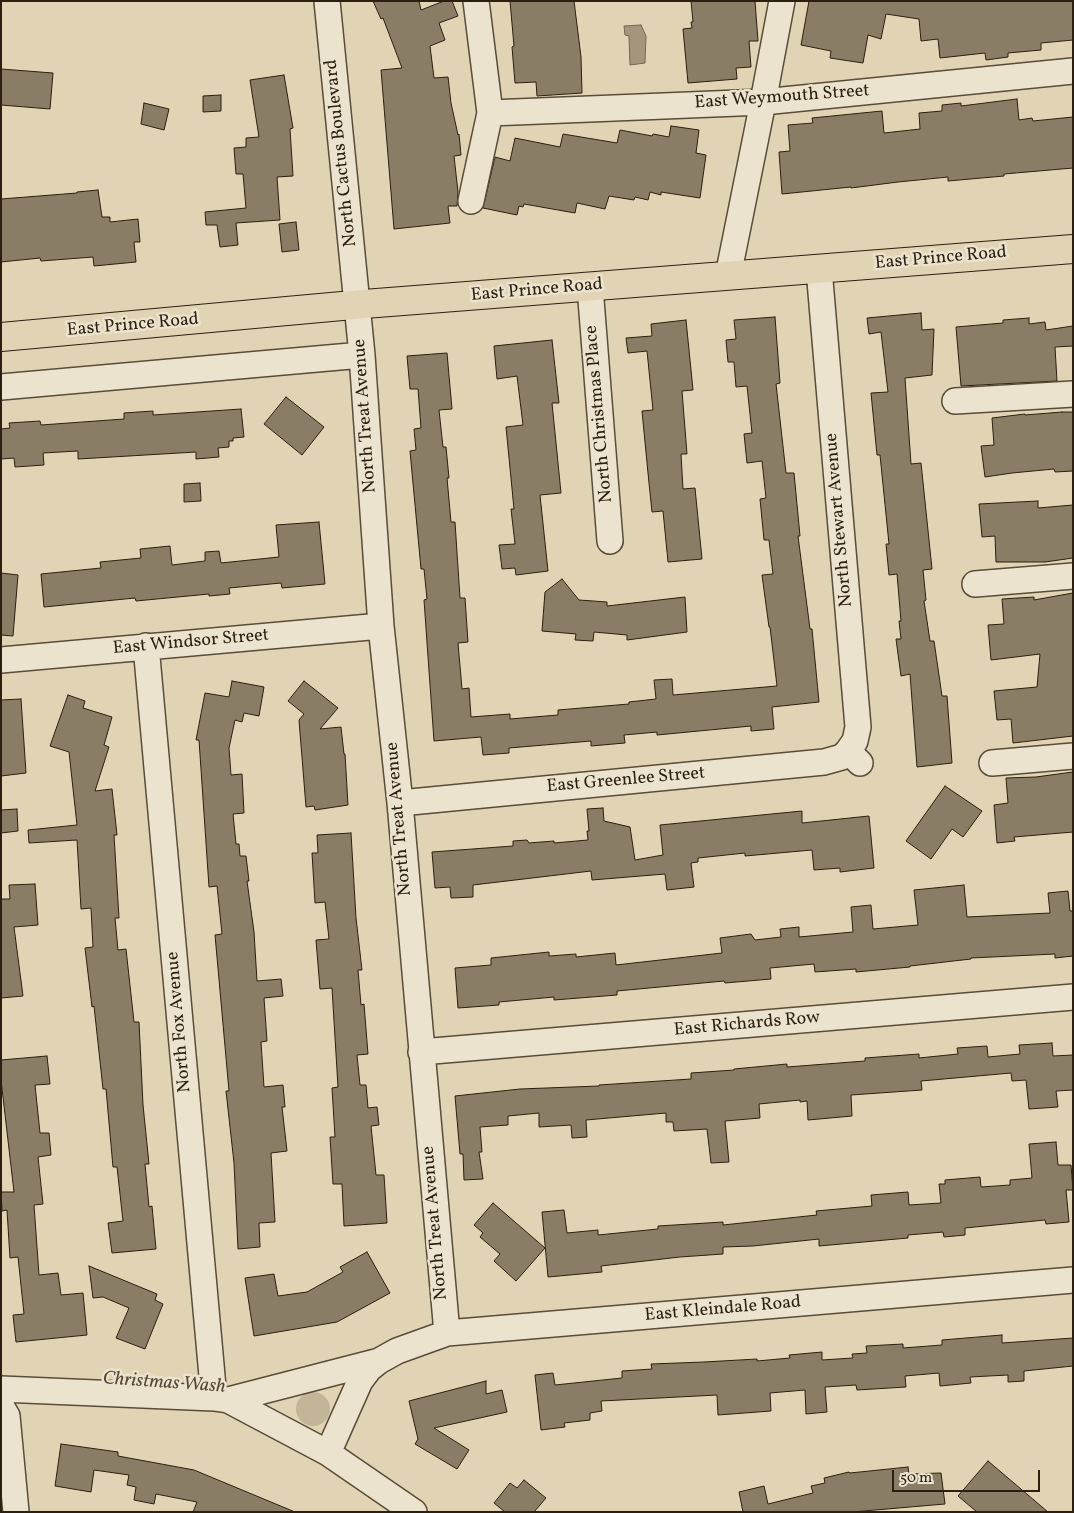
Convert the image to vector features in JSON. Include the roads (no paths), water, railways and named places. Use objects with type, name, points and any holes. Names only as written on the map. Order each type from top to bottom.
[{"type":"main road","name":"East Prince Road","points":[[1,337],[356,306],[1073,249]]},
{"type":"street","name":"North Cactus Boulevard","points":[[328,1],[356,306]]},
{"type":"street","points":[[471,201],[490,113],[476,1]]},
{"type":"street","points":[[728,276],[720,231],[739,136],[763,102],[782,1]]},
{"type":"street","name":"East Weymouth Street","points":[[490,113],[763,102],[1073,71]]},
{"type":"street","name":"North Stewart Avenue","points":[[819,269],[858,727],[854,757]]},
{"type":"street","name":"North Christmas Place","points":[[590,287],[610,541]]},
{"type":"street","name":"North Treat Avenue","points":[[356,306],[362,355],[381,626],[400,803],[447,1333]]},
{"type":"street","points":[[1,387],[362,355]]},
{"type":"street","points":[[956,401],[1073,394]]},
{"type":"street","points":[[975,584],[1073,576]]},
{"type":"street","name":"East Windsor Street","points":[[1,660],[381,626]]},
{"type":"street","name":"North Fox Avenue","points":[[146,646],[221,1399]]},
{"type":"street","points":[[992,763],[1073,756]]},
{"type":"street","name":"East Greenlee Street","points":[[400,803],[824,762],[842,757],[854,757]]},
{"type":"street","name":"East Richards Row","points":[[421,1052],[1073,997]]},
{"type":"street","name":"East Kleindale Road","points":[[328,1453],[360,1381],[369,1369],[397,1351],[447,1333],[1073,1280]]},
{"type":"street","name":"East Kleindale Road","points":[[1,1389],[221,1399],[379,1361]]},
{"type":"street","points":[[221,1399],[328,1453],[414,1512]]},
{"type":"street","points":[[1,1406],[7,1416],[16,1512]]},
{"type":"water label","name":"Christmas Wash","points":[[164,1384]]}]
